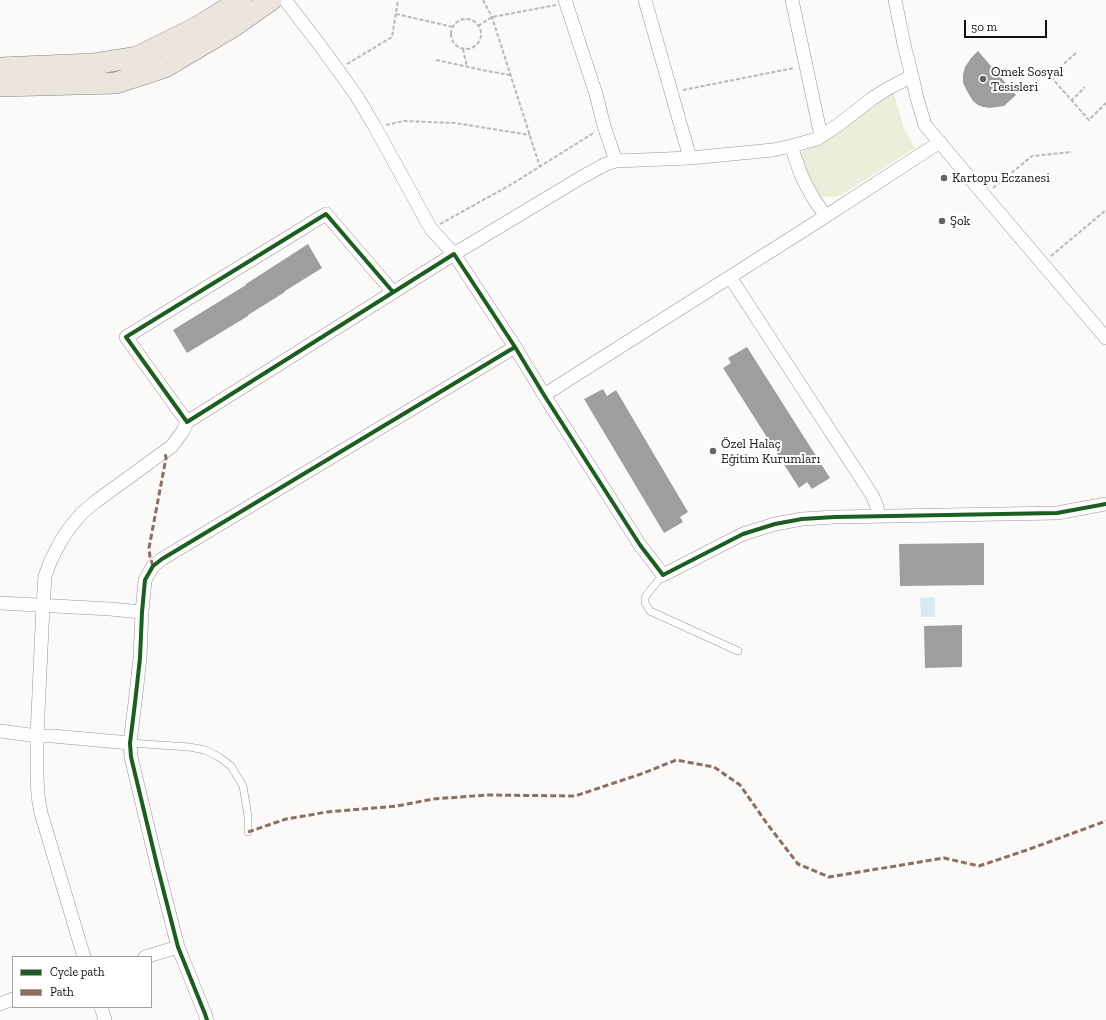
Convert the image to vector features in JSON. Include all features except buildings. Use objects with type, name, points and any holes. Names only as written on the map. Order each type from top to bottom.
[{"type":"main road","points":[[0,68],[93,64],[137,57],[196,28],[241,0]]},
{"type":"main road","points":[[0,86],[116,83],[165,67],[234,26],[272,0]]},
{"type":"street","points":[[285,0],[356,95],[431,229],[454,254],[515,347],[640,545],[663,575],[743,534],[775,524],[802,519],[835,517],[1057,513],[1106,504]]},
{"type":"street","points":[[645,0],[690,158]]},
{"type":"street","points":[[792,0],[822,136]]},
{"type":"street","points":[[895,0],[916,98],[926,125],[1106,338]]},
{"type":"street","points":[[565,1],[596,94],[604,126],[616,161]]},
{"type":"street","points":[[84,956],[41,813],[37,777],[37,736],[45,576],[57,549],[71,526],[82,513],[172,446],[183,431],[187,422],[454,254],[606,164],[616,161],[690,158],[773,150],[817,139],[873,98],[912,76]]},
{"type":"street","points":[[544,395],[940,142]]},
{"type":"street","points":[[791,146],[806,185],[826,216]]},
{"type":"street","points":[[187,422],[126,337],[326,214],[393,292]]},
{"type":"street","points":[[730,277],[872,494],[877,507],[878,516]]},
{"type":"street","points":[[207,1020],[206,1014],[178,947],[131,757],[130,743],[140,658],[145,580],[154,566],[162,559],[515,347]]},
{"type":"street","points":[[0,603],[142,612]]},
{"type":"street","points":[[0,731],[37,736],[53,736],[130,743]]},
{"type":"street","points":[[148,956],[178,947]]},
{"type":"street","points":[[0,1004],[12,999]]},
{"type":"street","points":[[100,1008],[105,1020]]},
{"type":"lane","points":[[663,575],[647,594],[645,603],[650,611],[738,651]]},
{"type":"lane","points":[[130,743],[189,747],[205,750],[219,757],[231,766],[243,786],[248,816],[248,832]]},
{"type":"path","points":[[338,70],[392,37],[398,0]]},
{"type":"path","points":[[483,0],[492,17],[540,167]]},
{"type":"path","points":[[478,26],[492,17],[565,1]]},
{"type":"path","points":[[396,14],[453,27]]},
{"type":"path","points":[[465,20],[475,22],[481,30],[480,40],[473,48],[463,49],[453,41],[453,27],[465,20]]},
{"type":"path","points":[[463,49],[467,67]]},
{"type":"path","points":[[1076,53],[1050,76],[1089,120],[1106,103]]},
{"type":"path","points":[[436,60],[510,75]]},
{"type":"path","points":[[672,92],[806,65]]},
{"type":"path","points":[[1071,101],[1085,87]]},
{"type":"path","points":[[375,127],[404,121],[455,123],[530,135]]},
{"type":"path","points":[[431,229],[512,184],[604,126]]},
{"type":"path","points":[[984,195],[1032,156],[1072,152]]},
{"type":"path","points":[[1042,263],[1106,210]]},
{"type":"green space","points":[[893,91],[904,128],[915,148],[840,196],[819,197],[807,182],[798,154],[819,144]]},
{"type":"water","points":[[935,597],[935,617],[921,617],[920,598]]},
{"type":"marked path","points":[[153,566],[149,548],[166,458],[165,452]]},
{"type":"marked path","points":[[248,832],[286,819],[327,812],[397,806],[433,799],[487,795],[575,796],[644,773],[676,760],[714,767],[740,785],[798,864],[829,877],[944,858],[979,866],[1106,821]]},
{"type":"cycle path","points":[[393,292],[326,214],[126,337],[187,422],[454,254],[515,347],[640,545],[663,575],[743,534],[775,524],[802,519],[835,517],[1057,513],[1106,504]]},
{"type":"cycle path","points":[[207,1020],[178,947],[131,757],[130,743],[140,658],[145,580],[153,566],[162,559],[515,347]]},
{"type":"place","name":"Omek Sosyal Tesisleri","points":[[983,79]]},
{"type":"place","name":"Kartopu Eczanesi","points":[[944,178]]},
{"type":"place","name":"Şok","points":[[942,221]]},
{"type":"place","name":"Özel Halaç Eğitim Kurumları","points":[[713,451]]}]
